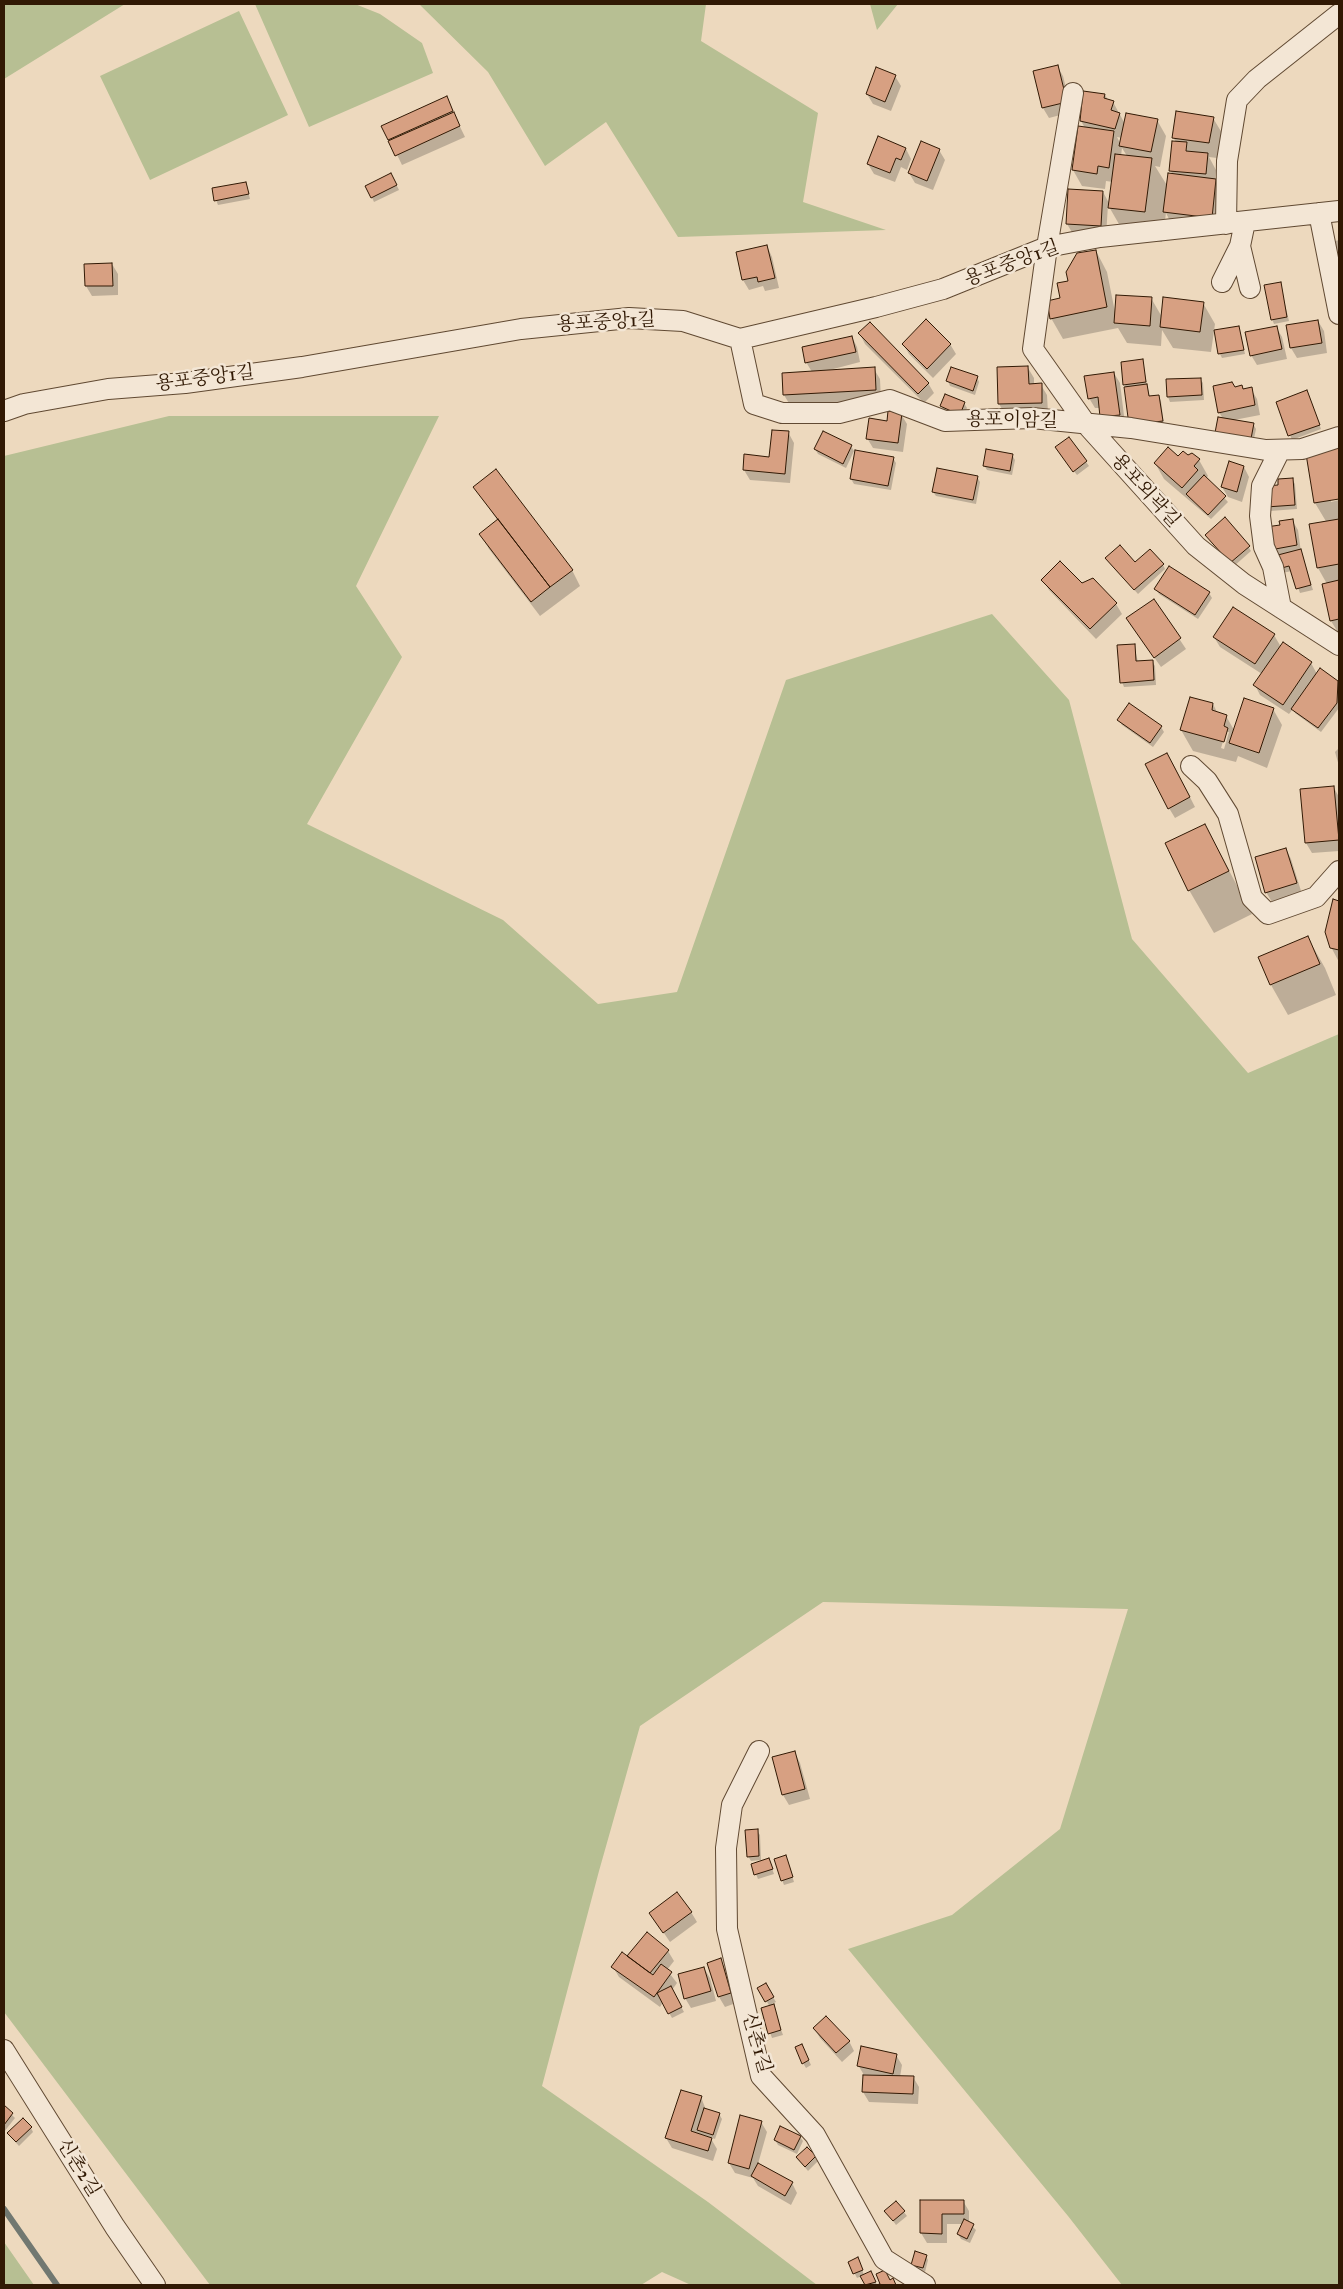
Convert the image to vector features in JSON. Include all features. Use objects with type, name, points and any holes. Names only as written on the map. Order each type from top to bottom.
[{"type":"street","points":[[1250,288],[1240,246],[1227,161],[1237,100],[1256,79],[1339,14]]},
{"type":"street","points":[[1047,247],[1074,93]]},
{"type":"street","name":"용포중앙1길","points":[[4,411],[24,404],[108,389],[185,383],[302,367],[521,329],[629,318],[683,321],[740,339],[943,289],[1047,247],[1100,237],[1339,211]]},
{"type":"street","points":[[1318,214],[1339,314]]},
{"type":"street","points":[[1222,282],[1240,246]]},
{"type":"street","name":"용포외곽길","points":[[1047,247],[1033,350],[1086,424],[1196,546],[1244,584],[1339,645]]},
{"type":"street","name":"용포이암길","points":[[740,339],[754,404],[782,413],[839,413],[890,400],[945,421],[1032,418],[1131,428],[1231,446],[1280,450],[1302,449],[1339,437]]},
{"type":"street","points":[[1280,450],[1262,486],[1260,516],[1264,547],[1273,567],[1281,608]]},
{"type":"street","points":[[1191,766],[1207,781],[1228,814],[1252,898],[1268,914],[1316,897],[1339,871]]},
{"type":"street","name":"신촌1길","points":[[759,1751],[732,1805],[726,1848],[728,1929],[761,2076],[815,2134],[884,2259],[925,2285]]},
{"type":"street","name":"신촌2길","points":[[4,2050],[115,2227],[155,2285]]},
{"type":"green space","points":[[4,4],[125,4],[4,79]]},
{"type":"green space","points":[[255,4],[355,4],[380,14],[422,43],[433,73],[309,127]]},
{"type":"green space","points":[[419,4],[706,4],[701,41],[818,113],[803,202],[886,230],[678,237],[606,122],[545,166],[488,72]]},
{"type":"green space","points":[[870,4],[898,4],[877,30]]},
{"type":"green space","points":[[239,11],[288,115],[150,180],[100,76]]},
{"type":"green space","points":[[169,416],[439,416],[356,586],[402,657],[307,824],[503,920],[598,1004],[677,992],[786,680],[992,614],[1069,700],[1132,939],[1248,1073],[1339,1034],[1339,2285],[1122,2285],[1068,2216],[848,1949],[952,1915],[1060,1829],[1128,1609],[823,1602],[640,1726],[542,2086],[708,2202],[817,2285],[691,2285],[662,2272],[641,2285],[210,2285],[4,2012],[4,456]]},
{"type":"green space","points":[[4,2242],[34,2285],[4,2285]]},
{"type":"building","points":[[1058,65],[1067,102],[1042,108],[1033,71]]},
{"type":"building","points":[[876,67],[896,75],[885,102],[866,94]]},
{"type":"building","points":[[1083,91],[1105,94],[1104,98],[1114,101],[1111,110],[1120,113],[1115,129],[1080,121]]},
{"type":"building","points":[[447,96],[453,111],[388,140],[381,126]]},
{"type":"building","points":[[1176,111],[1214,117],[1209,143],[1172,138]]},
{"type":"building","points":[[454,112],[460,126],[395,156],[388,141]]},
{"type":"building","points":[[1126,113],[1158,119],[1151,152],[1119,146]]},
{"type":"building","points":[[1078,126],[1114,131],[1109,168],[1098,166],[1097,174],[1072,170]]},
{"type":"building","points":[[878,136],[906,148],[901,160],[896,158],[890,173],[867,164]]},
{"type":"building","points":[[921,141],[940,149],[927,181],[908,173]]},
{"type":"building","points":[[1172,141],[1187,142],[1186,151],[1208,153],[1206,174],[1169,171]]},
{"type":"building","points":[[1115,154],[1152,158],[1145,212],[1108,208]]},
{"type":"building","points":[[391,173],[397,185],[371,198],[365,186]]},
{"type":"building","points":[[1168,173],[1216,179],[1212,218],[1163,212]]},
{"type":"building","points":[[246,182],[249,194],[214,201],[212,188]]},
{"type":"building","points":[[1068,189],[1103,191],[1101,226],[1066,224]]},
{"type":"building","points":[[767,245],[775,278],[758,282],[757,277],[742,280],[736,252]]},
{"type":"building","points":[[1096,250],[1107,307],[1050,319],[1047,301],[1060,298],[1057,283],[1068,281],[1066,272],[1077,253]]},
{"type":"building","points":[[112,263],[113,286],[85,286],[84,264]]},
{"type":"building","points":[[1281,282],[1287,317],[1271,320],[1264,285]]},
{"type":"building","points":[[1116,295],[1152,297],[1150,326],[1114,323]]},
{"type":"building","points":[[1163,297],[1204,302],[1200,332],[1160,327]]},
{"type":"building","points":[[926,319],[951,344],[927,369],[902,344]]},
{"type":"building","points":[[1318,320],[1322,343],[1290,348],[1286,325]]},
{"type":"building","points":[[870,322],[929,383],[918,394],[858,333]]},
{"type":"building","points":[[1239,326],[1244,350],[1218,354],[1214,330]]},
{"type":"building","points":[[1277,326],[1282,349],[1250,356],[1245,332]]},
{"type":"building","points":[[852,336],[856,352],[805,363],[802,347]]},
{"type":"building","points":[[1143,359],[1146,382],[1123,385],[1121,362]]},
{"type":"building","points":[[1028,366],[1029,384],[1042,383],[1042,403],[998,404],[997,367]]},
{"type":"building","points":[[875,367],[876,390],[783,395],[782,373]]},
{"type":"building","points":[[951,367],[978,376],[973,391],[946,381]]},
{"type":"building","points":[[1114,372],[1120,415],[1100,417],[1098,397],[1088,399],[1084,376]]},
{"type":"building","points":[[1201,378],[1202,395],[1167,397],[1166,379]]},
{"type":"building","points":[[1232,382],[1235,387],[1242,385],[1243,389],[1252,387],[1255,405],[1218,413],[1213,386]]},
{"type":"building","points":[[1147,384],[1149,396],[1159,395],[1163,421],[1129,425],[1124,387]]},
{"type":"building","points":[[1307,390],[1320,425],[1288,436],[1276,402]]},
{"type":"building","points":[[945,394],[965,402],[960,415],[940,406]]},
{"type":"building","points":[[888,411],[902,413],[898,443],[866,439],[869,418],[887,421]]},
{"type":"building","points":[[1218,417],[1254,423],[1250,444],[1214,438]]},
{"type":"building","points":[[772,430],[789,431],[785,474],[743,470],[744,454],[769,457]]},
{"type":"building","points":[[823,431],[852,445],[843,464],[814,449]]},
{"type":"building","points":[[1069,437],[1087,461],[1073,472],[1055,447]]},
{"type":"building","points":[[1168,447],[1178,456],[1183,451],[1188,455],[1192,453],[1200,459],[1194,466],[1198,470],[1182,488],[1154,463]]},
{"type":"building","points":[[1339,448],[1339,499],[1314,503],[1306,454]]},
{"type":"building","points":[[986,449],[1013,454],[1010,471],[983,466]]},
{"type":"building","points":[[855,450],[894,457],[888,486],[850,479]]},
{"type":"building","points":[[1229,461],[1244,466],[1237,492],[1221,487]]},
{"type":"building","points":[[937,468],[978,476],[973,500],[932,492]]},
{"type":"building","points":[[496,469],[573,570],[550,587],[473,487]]},
{"type":"building","points":[[1204,475],[1226,496],[1208,515],[1186,494]]},
{"type":"building","points":[[1293,478],[1295,505],[1266,507],[1265,486],[1278,485],[1278,479]]},
{"type":"building","points":[[1225,517],[1250,546],[1230,563],[1205,535]]},
{"type":"building","points":[[498,519],[550,587],[531,602],[479,534]]},
{"type":"building","points":[[1293,519],[1297,545],[1270,550],[1266,527],[1280,525],[1279,521]]},
{"type":"building","points":[[1339,519],[1339,564],[1317,568],[1309,524]]},
{"type":"building","points":[[1120,545],[1135,562],[1150,549],[1164,564],[1134,590],[1105,558]]},
{"type":"building","points":[[1301,549],[1311,585],[1296,589],[1289,566],[1278,569],[1274,556]]},
{"type":"building","points":[[1060,561],[1082,583],[1093,578],[1117,603],[1090,629],[1041,580]]},
{"type":"building","points":[[1169,566],[1210,592],[1195,615],[1154,589]]},
{"type":"building","points":[[1339,580],[1339,619],[1330,621],[1322,584]]},
{"type":"building","points":[[1154,599],[1181,638],[1154,658],[1126,618]]},
{"type":"building","points":[[1233,607],[1275,634],[1255,664],[1213,637]]},
{"type":"building","points":[[1283,642],[1312,662],[1283,705],[1253,685]]},
{"type":"building","points":[[1135,644],[1136,661],[1153,660],[1154,680],[1120,683],[1117,645]]},
{"type":"building","points":[[1320,668],[1338,681],[1337,703],[1318,728],[1291,709]]},
{"type":"building","points":[[1190,697],[1213,703],[1212,710],[1227,715],[1224,726],[1228,728],[1224,742],[1180,730]]},
{"type":"building","points":[[1244,698],[1274,708],[1259,753],[1229,743]]},
{"type":"building","points":[[1129,703],[1162,726],[1150,743],[1117,720]]},
{"type":"building","points":[[1167,753],[1190,797],[1168,809],[1145,764]]},
{"type":"building","points":[[1334,786],[1339,840],[1305,843],[1300,789]]},
{"type":"building","points":[[1205,824],[1229,871],[1188,891],[1165,843]]},
{"type":"building","points":[[1286,848],[1297,883],[1265,893],[1255,857]]},
{"type":"building","points":[[1333,899],[1339,901],[1339,950],[1330,948],[1325,932]]},
{"type":"building","points":[[1308,936],[1320,964],[1270,985],[1258,957]]},
{"type":"building","points":[[795,1751],[805,1789],[782,1795],[772,1757]]},
{"type":"building","points":[[758,1829],[759,1856],[747,1857],[745,1830]]},
{"type":"building","points":[[786,1855],[793,1877],[781,1881],[774,1859]]},
{"type":"building","points":[[769,1858],[773,1869],[754,1875],[751,1864]]},
{"type":"building","points":[[677,1892],[692,1912],[663,1933],[649,1913]]},
{"type":"building","points":[[647,1932],[669,1950],[650,1973],[627,1956]]},
{"type":"building","points":[[622,1952],[653,1975],[661,1964],[672,1972],[654,1997],[611,1967]]},
{"type":"building","points":[[721,1958],[731,1993],[718,1997],[707,1963]]},
{"type":"building","points":[[704,1967],[711,1991],[684,1999],[678,1974]]},
{"type":"building","points":[[766,1983],[774,1997],[765,2002],[757,1988]]},
{"type":"building","points":[[671,1986],[682,2007],[668,2014],[657,1993]]},
{"type":"building","points":[[774,2004],[781,2030],[768,2034],[761,2008]]},
{"type":"building","points":[[826,2016],[850,2041],[836,2053],[813,2028]]},
{"type":"building","points":[[802,2044],[809,2060],[802,2064],[795,2047]]},
{"type":"building","points":[[861,2046],[897,2054],[893,2074],[857,2066]]},
{"type":"building","points":[[863,2075],[914,2076],[913,2094],[862,2092]]},
{"type":"building","points":[[681,2090],[702,2096],[691,2131],[712,2138],[708,2151],[665,2138]]},
{"type":"building","points":[[4,2105],[13,2113],[4,2125]]},
{"type":"building","points":[[704,2108],[720,2113],[713,2135],[697,2130]]},
{"type":"building","points":[[740,2115],[762,2121],[749,2169],[728,2163]]},
{"type":"building","points":[[23,2118],[32,2127],[16,2142],[7,2133]]},
{"type":"building","points":[[780,2126],[801,2136],[794,2150],[774,2140]]},
{"type":"building","points":[[807,2147],[816,2156],[805,2167],[796,2157]]},
{"type":"building","points":[[758,2163],[793,2182],[785,2196],[751,2176]]},
{"type":"building","points":[[920,2200],[964,2200],[964,2214],[942,2214],[942,2234],[920,2233]]},
{"type":"building","points":[[896,2201],[905,2211],[893,2221],[884,2211]]},
{"type":"building","points":[[964,2219],[974,2224],[967,2239],[957,2234]]},
{"type":"building","points":[[915,2251],[927,2255],[923,2268],[911,2265]]},
{"type":"building","points":[[858,2257],[863,2270],[853,2274],[848,2262]]},
{"type":"building","points":[[885,2270],[890,2280],[893,2278],[896,2285],[876,2285],[880,2284],[876,2274]]},
{"type":"building","points":[[871,2271],[876,2282],[865,2285],[860,2276]]},
{"type":"waterway","points":[[4,2209],[57,2285]]}]
